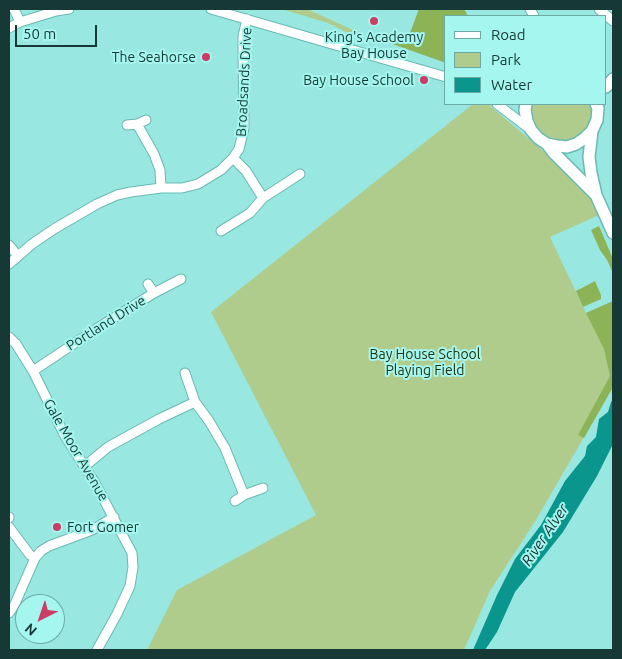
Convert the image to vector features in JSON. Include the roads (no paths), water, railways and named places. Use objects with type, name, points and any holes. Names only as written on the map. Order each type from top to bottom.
[{"type":"street","points":[[14,9],[20,22]]},
{"type":"street","points":[[9,28],[20,22],[69,9]]},
{"type":"street","points":[[211,9],[224,10],[247,19],[444,76]]},
{"type":"street","name":"Broadsands Drive","points":[[9,264],[54,229],[97,204],[123,194],[161,188],[182,188],[198,184],[221,170],[233,158],[239,149],[244,128],[243,48],[247,19]]},
{"type":"street","points":[[498,105],[547,144],[596,195]]},
{"type":"street","points":[[526,105],[527,121],[531,130]]},
{"type":"street","points":[[598,105],[589,157],[596,195],[613,233]]},
{"type":"street","points":[[127,125],[137,124],[146,120]]},
{"type":"street","points":[[137,124],[154,154],[160,170],[161,188]]},
{"type":"street","points":[[547,144],[557,146],[572,145],[585,138],[592,131]]},
{"type":"street","points":[[233,158],[246,171],[263,198]]},
{"type":"street","points":[[221,231],[250,213],[263,198],[300,174]]},
{"type":"street","points":[[9,245],[18,256]]},
{"type":"street","name":"Portland Drive","points":[[33,371],[154,293],[181,279]]},
{"type":"street","points":[[148,284],[154,293]]},
{"type":"street","name":"Gale Moor Avenue","points":[[9,338],[16,344],[33,371],[65,436],[114,517],[132,553],[133,567],[130,586],[97,650]]},
{"type":"street","points":[[185,373],[195,402],[225,448],[244,495]]},
{"type":"street","points":[[84,466],[108,447],[195,402]]},
{"type":"street","points":[[235,501],[244,495],[263,488]]},
{"type":"street","points":[[9,613],[14,606],[35,558],[41,551],[49,546],[92,530],[114,517]]},
{"type":"street","points":[[9,527],[30,555],[35,558]]},
{"type":"water","name":"River Alver","points":[[613,399],[613,444],[597,476],[563,532],[515,592],[497,632],[485,650],[473,650],[515,559],[541,525],[565,481],[585,456],[587,446],[596,437],[599,419],[608,412]]},
{"type":"place","name":"King's Academy Bay House","points":[[374,21]]},
{"type":"place","name":"The Seahorse","points":[[206,57]]},
{"type":"place","name":"Bay House School","points":[[424,80]]},
{"type":"place","name":"Fort Gomer","points":[[57,527]]},
{"type":"park label","name":"Bay House School Playing Field","points":[[425,362]]}]
